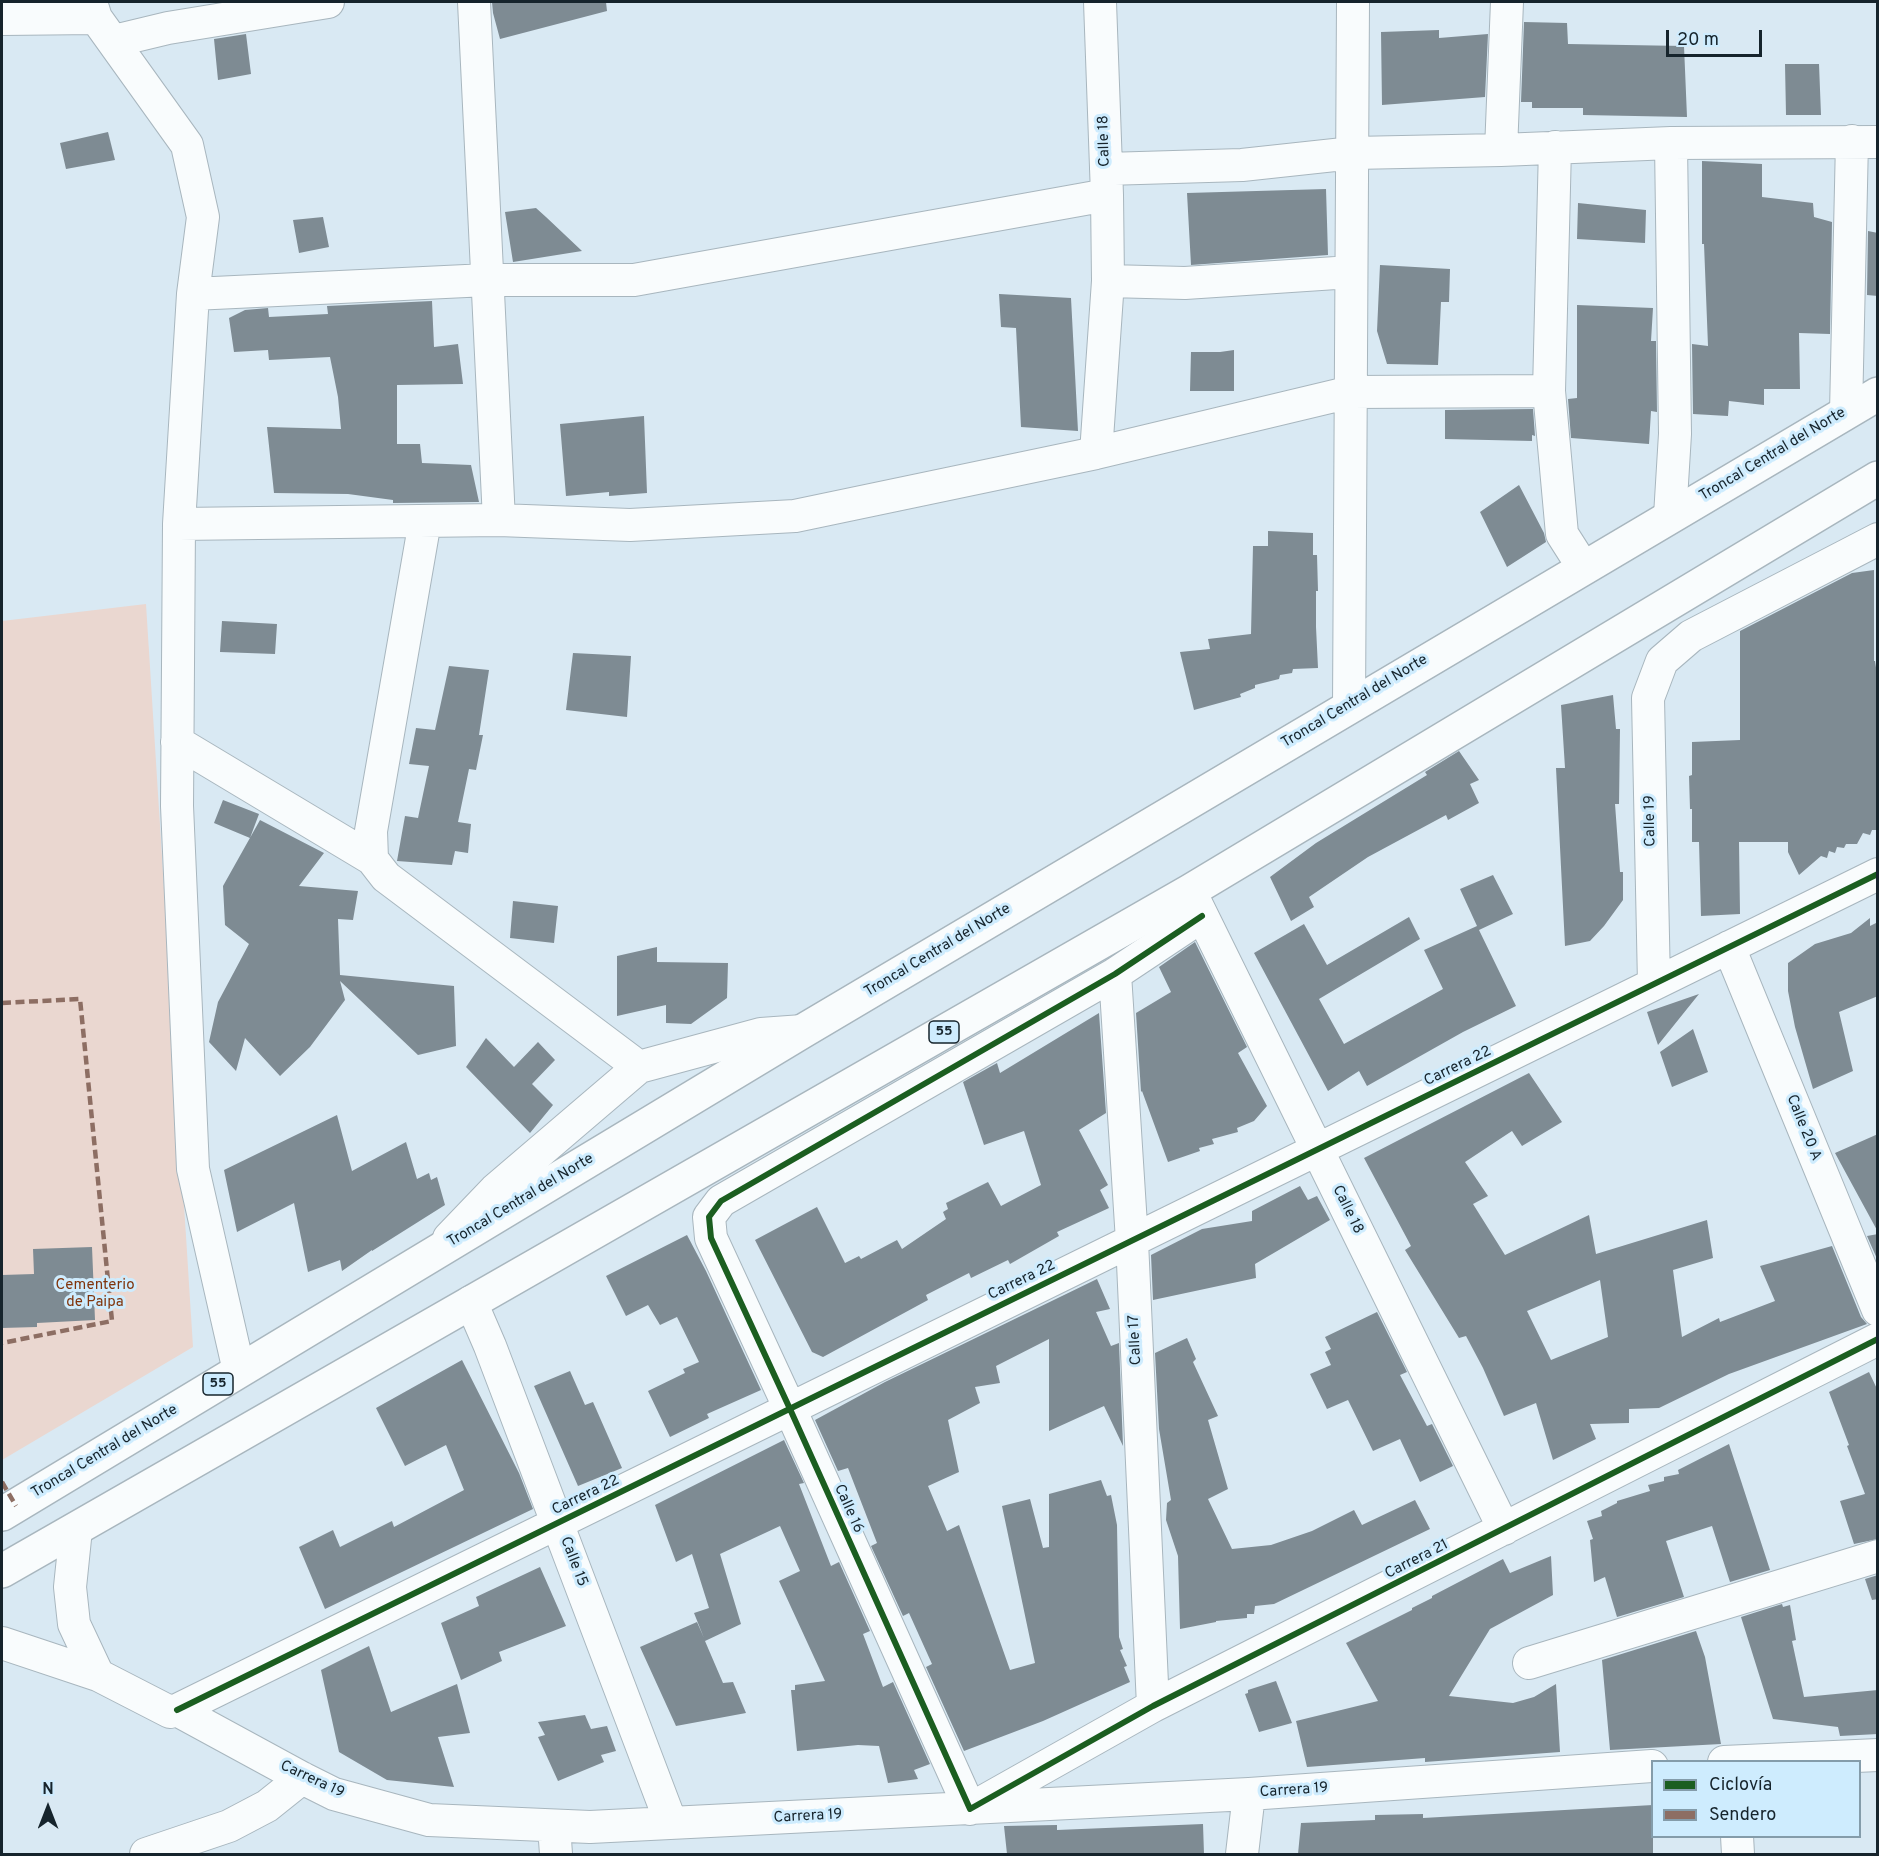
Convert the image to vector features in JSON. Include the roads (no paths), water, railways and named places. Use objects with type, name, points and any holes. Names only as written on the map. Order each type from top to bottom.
[{"type":"highway","name":"Troncal Central del Norte","points":[[2,1514],[803,1031],[1582,567],[1878,394]]},
{"type":"highway","name":"55","points":[[2,1571],[471,1302],[1196,903],[1878,477]]},
{"type":"street","points":[[2,19],[100,20],[168,28],[328,2]]},
{"type":"street","points":[[474,2],[499,520]]},
{"type":"street","name":"Calle 18","points":[[1096,453],[1108,281],[1107,182],[1100,2]]},
{"type":"street","points":[[1349,706],[1353,2]]},
{"type":"street","points":[[1501,150],[1507,2]]},
{"type":"street","points":[[100,20],[188,145],[203,217],[193,294],[179,524],[177,806],[193,1169],[240,1371]]},
{"type":"street","points":[[193,294],[487,280],[634,280],[1107,182],[1353,153],[1501,150],[1671,142],[1865,141],[1846,412]]},
{"type":"street","points":[[1670,516],[1675,434],[1671,142]]},
{"type":"street","points":[[1555,147],[1549,391],[1562,534],[1582,567]]},
{"type":"street","points":[[1108,281],[1185,283],[1351,272]]},
{"type":"street","points":[[179,524],[499,520],[630,525],[795,516],[1096,453],[1351,392],[1549,391]]},
{"type":"street","points":[[372,859],[370,831],[425,521]]},
{"type":"street","name":"Calle 19","points":[[1654,984],[1648,698],[1662,661],[1691,636],[1878,539]]},
{"type":"street","points":[[177,742],[372,859],[386,877],[639,1067]]},
{"type":"street","name":"Carrera 22","points":[[177,1710],[1878,874]]},
{"type":"street","points":[[1114,974],[1196,903]]},
{"type":"street","name":"Calle 18","points":[[1196,903],[1504,1529]]},
{"type":"street","name":"Calle 20 A","points":[[1729,947],[1878,1310]]},
{"type":"street","name":"Calle 16","points":[[970,1809],[711,1238],[709,1217],[721,1201],[1114,974]]},
{"type":"street","name":"Calle 17","points":[[1114,974],[1131,1241],[1153,1706]]},
{"type":"street","points":[[434,1254],[495,1190],[639,1067],[761,1034],[803,1031]]},
{"type":"street","name":"Calle 15","points":[[471,1302],[558,1523],[671,1823]]},
{"type":"street","name":"Carrera 21","points":[[970,1809],[1153,1706],[1878,1339]]},
{"type":"street","points":[[76,1529],[70,1587],[74,1624],[98,1675]]},
{"type":"street","points":[[1529,1663],[1878,1556]]},
{"type":"street","name":"Carrera 19","points":[[2,1643],[98,1675],[170,1712],[177,1710],[334,1794],[429,1820],[555,1840],[590,1827],[1249,1794],[1651,1766]]},
{"type":"street","points":[[1756,1760],[1878,1755]]},
{"type":"street","points":[[146,1854],[229,1826],[267,1806],[302,1778]]},
{"type":"street","points":[[1242,1854],[1249,1794]]},
{"type":"street","points":[[1737,1838],[1738,1854]]},
{"type":"park label","name":"Cementerio de Paipa","points":[[95,1294]]}]
